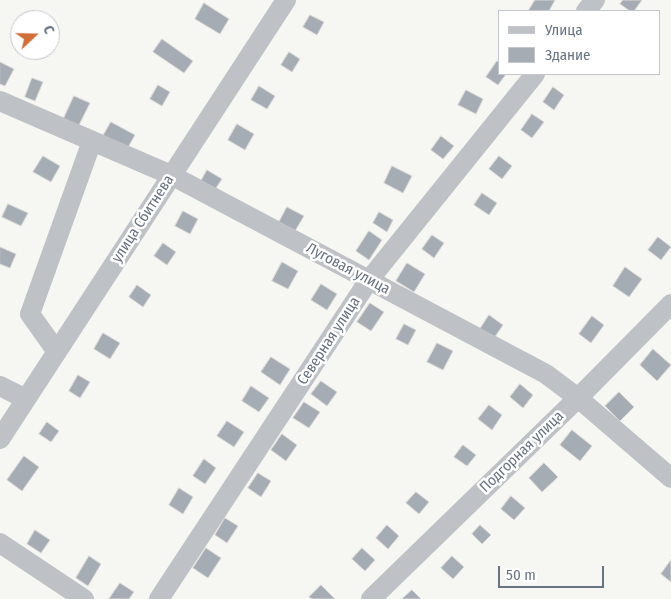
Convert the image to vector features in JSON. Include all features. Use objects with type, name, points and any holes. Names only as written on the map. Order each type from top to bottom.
[{"type":"street","name":"улица Сбитнева","points":[[0,438],[286,0]]},
{"type":"street","points":[[587,10],[595,0]]},
{"type":"street","name":"Северная улица","points":[[159,599],[369,280],[534,75]]},
{"type":"street","name":"Луговая улица","points":[[0,101],[171,175],[546,374],[578,398],[671,478]]},
{"type":"street","points":[[57,352],[30,314],[92,141]]},
{"type":"street","name":"Подгорная улица","points":[[371,599],[578,398],[671,304]]},
{"type":"street","points":[[0,386],[26,399]]},
{"type":"street","points":[[0,543],[84,599]]},
{"type":"building","points":[[535,0],[555,0],[550,10],[529,10]]},
{"type":"building","points":[[623,0],[642,0],[635,10],[629,10],[620,4]]},
{"type":"building","points":[[204,3],[229,19],[220,34],[195,19]]},
{"type":"building","points":[[310,15],[324,22],[317,35],[303,27]]},
{"type":"building","points":[[162,39],[193,61],[184,73],[153,52]]},
{"type":"building","points":[[289,52],[300,59],[292,72],[281,65]]},
{"type":"building","points":[[0,62],[14,69],[5,86],[0,84]]},
{"type":"building","points":[[498,62],[498,75],[505,75],[498,85],[486,77]]},
{"type":"building","points":[[32,78],[43,82],[35,101],[25,97]]},
{"type":"building","points":[[158,85],[170,92],[162,106],[150,99]]},
{"type":"building","points":[[259,86],[275,96],[267,109],[251,100]]},
{"type":"building","points":[[553,87],[564,95],[554,110],[543,102]]},
{"type":"building","points":[[466,90],[483,99],[476,114],[458,105]]},
{"type":"building","points":[[74,96],[90,103],[78,127],[63,120]]},
{"type":"building","points":[[532,114],[544,122],[532,138],[521,130]]},
{"type":"building","points":[[111,122],[135,135],[127,149],[103,136]]},
{"type":"building","points":[[237,124],[254,134],[245,150],[228,140]]},
{"type":"building","points":[[441,136],[454,146],[443,159],[431,150]]},
{"type":"building","points":[[43,156],[60,166],[51,182],[33,172]]},
{"type":"building","points":[[499,156],[512,166],[502,179],[489,169]]},
{"type":"building","points":[[392,166],[412,176],[403,193],[384,183]]},
{"type":"building","points":[[207,170],[222,179],[214,191],[200,183]]},
{"type":"building","points":[[482,193],[497,203],[489,215],[474,205]]},
{"type":"building","points":[[8,204],[28,213],[21,226],[2,217]]},
{"type":"building","points":[[287,207],[304,216],[295,231],[279,222]]},
{"type":"building","points":[[183,211],[198,219],[190,234],[175,226]]},
{"type":"building","points":[[379,212],[393,220],[387,232],[373,223]]},
{"type":"building","points":[[369,231],[382,240],[369,260],[356,251]]},
{"type":"building","points":[[432,235],[444,243],[434,258],[422,249]]},
{"type":"building","points":[[658,237],[671,247],[661,260],[648,250]]},
{"type":"building","points":[[163,243],[176,252],[167,265],[154,256]]},
{"type":"building","points":[[0,247],[16,254],[10,268],[0,264]]},
{"type":"building","points":[[282,262],[298,271],[288,289],[272,281]]},
{"type":"building","points":[[407,263],[425,274],[414,292],[396,281]]},
{"type":"building","points":[[625,267],[642,279],[629,297],[613,286]]},
{"type":"building","points":[[321,284],[337,294],[327,310],[311,300]]},
{"type":"building","points":[[137,285],[151,295],[143,307],[129,297]]},
{"type":"building","points":[[370,303],[384,312],[371,331],[357,322]]},
{"type":"building","points":[[489,315],[503,325],[494,338],[480,329]]},
{"type":"building","points":[[592,316],[604,325],[591,343],[579,334]]},
{"type":"building","points":[[404,324],[416,330],[408,345],[396,339]]},
{"type":"building","points":[[103,333],[120,343],[110,359],[94,349]]},
{"type":"building","points":[[437,343],[453,351],[443,370],[427,362]]},
{"type":"building","points":[[653,349],[671,365],[657,381],[640,365]]},
{"type":"building","points":[[271,357],[290,369],[280,385],[261,372]]},
{"type":"building","points":[[78,375],[90,382],[80,398],[69,391]]},
{"type":"building","points":[[321,381],[337,392],[327,406],[311,394]]},
{"type":"building","points":[[520,384],[533,395],[523,408],[510,397]]},
{"type":"building","points":[[251,386],[269,398],[259,412],[242,401]]},
{"type":"building","points":[[619,392],[634,407],[620,421],[605,406]]},
{"type":"building","points":[[304,402],[320,412],[309,428],[293,418]]},
{"type":"building","points":[[489,405],[502,415],[492,430],[478,419]]},
{"type":"building","points":[[227,421],[244,432],[234,447],[217,436]]},
{"type":"building","points":[[47,422],[59,431],[51,442],[39,434]]},
{"type":"building","points":[[572,430],[592,446],[580,461],[560,445]]},
{"type":"building","points":[[282,434],[297,445],[286,461],[271,450]]},
{"type":"building","points":[[463,445],[476,455],[467,466],[454,457]]},
{"type":"building","points":[[24,456],[39,467],[22,491],[7,480]]},
{"type":"building","points":[[204,459],[216,468],[205,484],[193,476]]},
{"type":"building","points":[[544,463],[558,477],[542,492],[529,478]]},
{"type":"building","points":[[258,473],[271,481],[261,497],[248,488]]},
{"type":"building","points":[[179,488],[193,497],[183,514],[169,505]]},
{"type":"building","points":[[416,492],[429,502],[419,514],[406,503]]},
{"type":"building","points":[[511,496],[525,508],[514,520],[501,509]]},
{"type":"building","points":[[225,518],[238,526],[227,543],[215,535]]},
{"type":"building","points":[[387,525],[399,536],[388,549],[376,538]]},
{"type":"building","points":[[480,525],[491,535],[482,544],[472,534]]},
{"type":"building","points":[[35,530],[50,540],[41,553],[27,544]]},
{"type":"building","points":[[206,548],[221,558],[208,578],[193,568]]},
{"type":"building","points":[[362,548],[375,560],[365,571],[352,559]]},
{"type":"building","points":[[89,556],[101,564],[88,586],[76,578]]},
{"type":"building","points":[[452,556],[464,567],[453,579],[441,568]]},
{"type":"building","points":[[671,560],[671,582],[661,574]]},
{"type":"building","points":[[120,583],[134,592],[129,599],[109,599]]},
{"type":"building","points":[[321,585],[335,599],[312,599],[309,597]]},
{"type":"building","points":[[412,590],[421,599],[402,599]]}]
